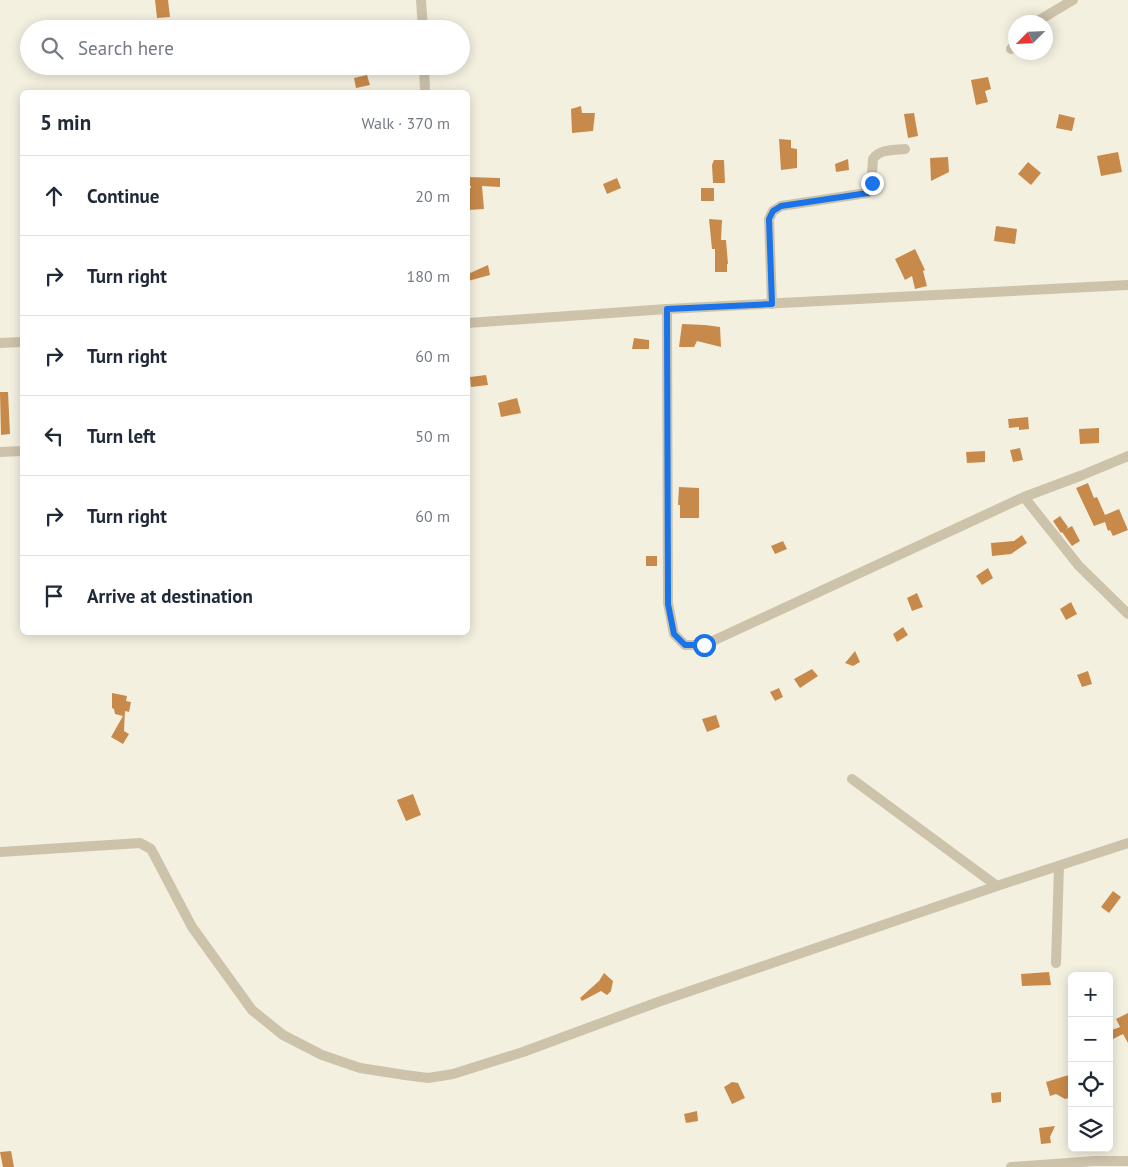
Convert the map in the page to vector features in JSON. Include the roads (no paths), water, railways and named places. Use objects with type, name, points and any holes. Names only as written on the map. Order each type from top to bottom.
[{"type":"street","points":[[421,0],[422,20]]},
{"type":"street","points":[[1048,15],[1073,0]]},
{"type":"street","points":[[424,75],[425,90]]},
{"type":"street","points":[[772,304],[769,219],[773,211],[781,206],[868,193],[871,189],[873,159],[876,154],[905,149]]},
{"type":"street","points":[[470,323],[667,309],[1128,285]]},
{"type":"street","points":[[667,309],[668,604],[674,634],[685,645],[704,645],[1024,497],[1128,456]]},
{"type":"street","points":[[0,343],[20,342]]},
{"type":"street","points":[[0,452],[20,451]]},
{"type":"street","points":[[1024,497],[1079,566],[1128,614]]},
{"type":"street","points":[[852,779],[997,886]]},
{"type":"street","points":[[0,852],[140,843],[151,849],[192,927],[252,1010],[283,1035],[322,1055],[360,1068],[428,1078],[453,1074],[523,1052],[658,1002],[1128,843]]},
{"type":"street","points":[[1056,963],[1059,866]]},
{"type":"street","points":[[1011,1167],[1095,1161],[1128,1161]]}]
